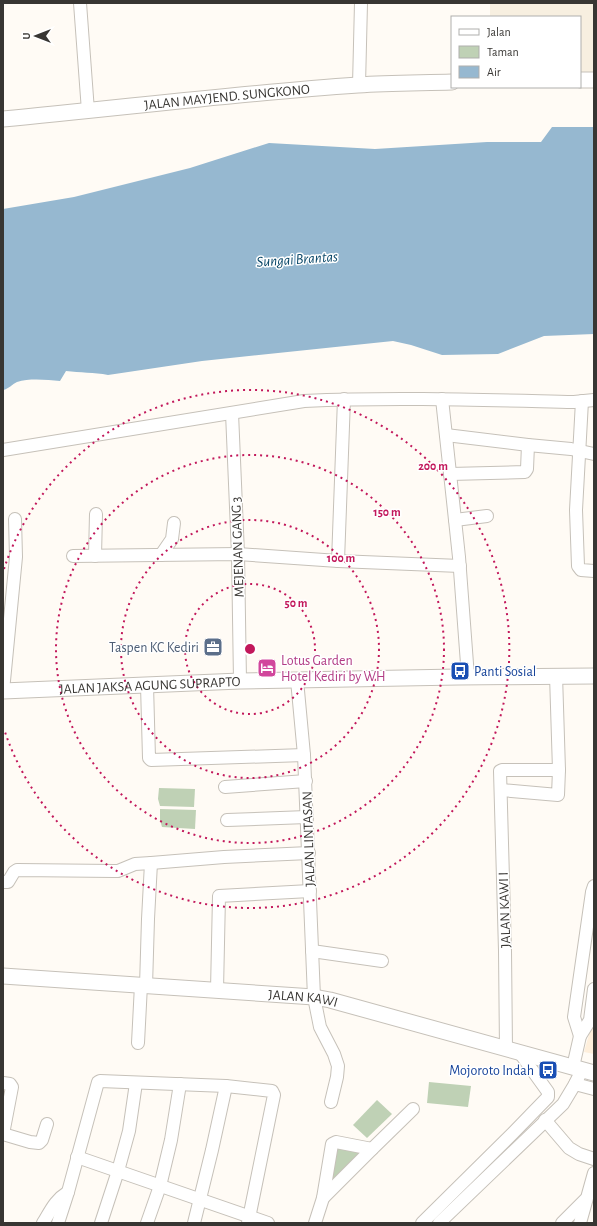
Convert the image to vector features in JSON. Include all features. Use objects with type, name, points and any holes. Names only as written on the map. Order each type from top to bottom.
[{"type":"main road","points":[[581,80],[594,80]]},
{"type":"main road","name":"JALAN MAYJEND. SUNGKONO","points":[[3,118],[359,85],[451,82]]},
{"type":"main road","name":"JALAN JAKSA AGUNG SUPRAPTO","points":[[3,691],[240,681],[556,675],[594,676]]},
{"type":"main road","name":"JALAN KAWI","points":[[3,976],[314,997],[330,1000],[583,1070]]},
{"type":"street","points":[[80,3],[88,111]]},
{"type":"street","points":[[359,85],[361,3]]},
{"type":"street","points":[[338,561],[344,399]]},
{"type":"street","points":[[3,450],[304,401],[344,399],[588,400],[579,451],[576,510],[578,566],[581,570],[594,571]]},
{"type":"street","points":[[442,399],[460,566],[468,677]]},
{"type":"street","name":"MEJENAN GANG 3","points":[[232,413],[238,554],[240,681]]},
{"type":"street","points":[[446,435],[571,449],[594,454]]},
{"type":"street","points":[[450,474],[525,472],[527,469],[528,445]]},
{"type":"street","points":[[95,556],[96,514]]},
{"type":"street","points":[[454,520],[487,516]]},
{"type":"street","points":[[3,691],[16,557],[15,519]]},
{"type":"street","points":[[161,555],[172,539],[174,523]]},
{"type":"street","points":[[73,556],[238,554],[338,561],[460,566]]},
{"type":"street","points":[[501,790],[558,795],[559,770],[556,675]]},
{"type":"street","name":"JALAN LINTASAN","points":[[297,680],[306,781],[314,997],[320,1028],[334,1054],[338,1066],[331,1102]]},
{"type":"street","points":[[147,685],[150,758],[152,760],[304,755]]},
{"type":"street","name":"JALAN KAWI I","points":[[513,1051],[506,951],[500,771],[559,770]]},
{"type":"street","points":[[225,787],[306,781]]},
{"type":"street","points":[[227,820],[307,817]]},
{"type":"street","points":[[3,882],[8,882],[17,870],[118,871],[135,864],[224,856],[309,853]]},
{"type":"street","points":[[138,1043],[151,863]]},
{"type":"street","points":[[439,1223],[563,1104],[583,1070],[580,1036],[574,1017],[594,886]]},
{"type":"street","points":[[217,990],[219,896],[310,891]]},
{"type":"street","points":[[312,951],[382,961]]},
{"type":"street","points":[[580,1036],[592,1021],[594,989]]},
{"type":"street","points":[[574,1017],[592,1021]]},
{"type":"street","points":[[422,1223],[546,1099],[548,1092],[513,1051]]},
{"type":"street","points":[[58,1223],[78,1157],[98,1082],[100,1081],[226,1086],[270,1090],[273,1092],[249,1220]]},
{"type":"street","points":[[3,1083],[10,1084],[12,1087],[3,1134],[30,1142],[39,1142],[42,1140],[47,1124]]},
{"type":"street","points":[[101,1223],[129,1131],[136,1083]]},
{"type":"street","points":[[147,1223],[160,1186],[171,1140],[180,1084]]},
{"type":"street","points":[[576,1084],[594,1088]]},
{"type":"street","points":[[194,1223],[226,1086]]},
{"type":"street","points":[[323,1198],[414,1109]]},
{"type":"street","points":[[545,1120],[569,1148],[594,1159]]},
{"type":"street","points":[[513,1133],[523,1142]]},
{"type":"street","points":[[315,1223],[323,1198],[332,1144],[336,1142],[372,1149]]},
{"type":"street","points":[[78,1157],[200,1200],[249,1220],[268,1223]]},
{"type":"street","points":[[580,1223],[594,1173]]},
{"type":"street","points":[[43,1223],[55,1202],[68,1192]]},
{"type":"street","points":[[562,1223],[586,1200]]},
{"type":"shaded area","points":[[490,3],[594,3],[594,72],[581,72],[581,16],[490,16]]},
{"type":"shaded area","points":[[592,1024],[594,1025],[594,1054],[584,1052]]},
{"type":"green space","points":[[159,788],[195,789],[194,807],[160,806],[158,799]]},
{"type":"green space","points":[[160,809],[196,810],[195,829],[162,827],[160,820]]},
{"type":"green space","points":[[429,1082],[471,1086],[468,1107],[427,1103]]},
{"type":"green space","points":[[377,1100],[392,1114],[367,1138],[353,1125]]},
{"type":"green space","points":[[336,1145],[365,1151],[328,1190]]},
{"type":"water","name":"Sungai Brantas","points":[[552,127],[594,127],[594,334],[544,336],[498,354],[442,355],[393,341],[202,361],[108,375],[66,371],[60,381],[27,380],[17,382],[3,390],[3,209],[74,197],[190,168],[269,143],[375,149],[487,142],[541,142]]},
{"type":"place","name":"Taspen KC Kediri","points":[[213,647]]},
{"type":"place","name":"Lotus Garden Hotel Kediri by WH","points":[[267,668]]},
{"type":"place","name":"Panti Sosial","points":[[460,671]]},
{"type":"place","name":"Mojoroto Indah","points":[[548,1070]]}]
